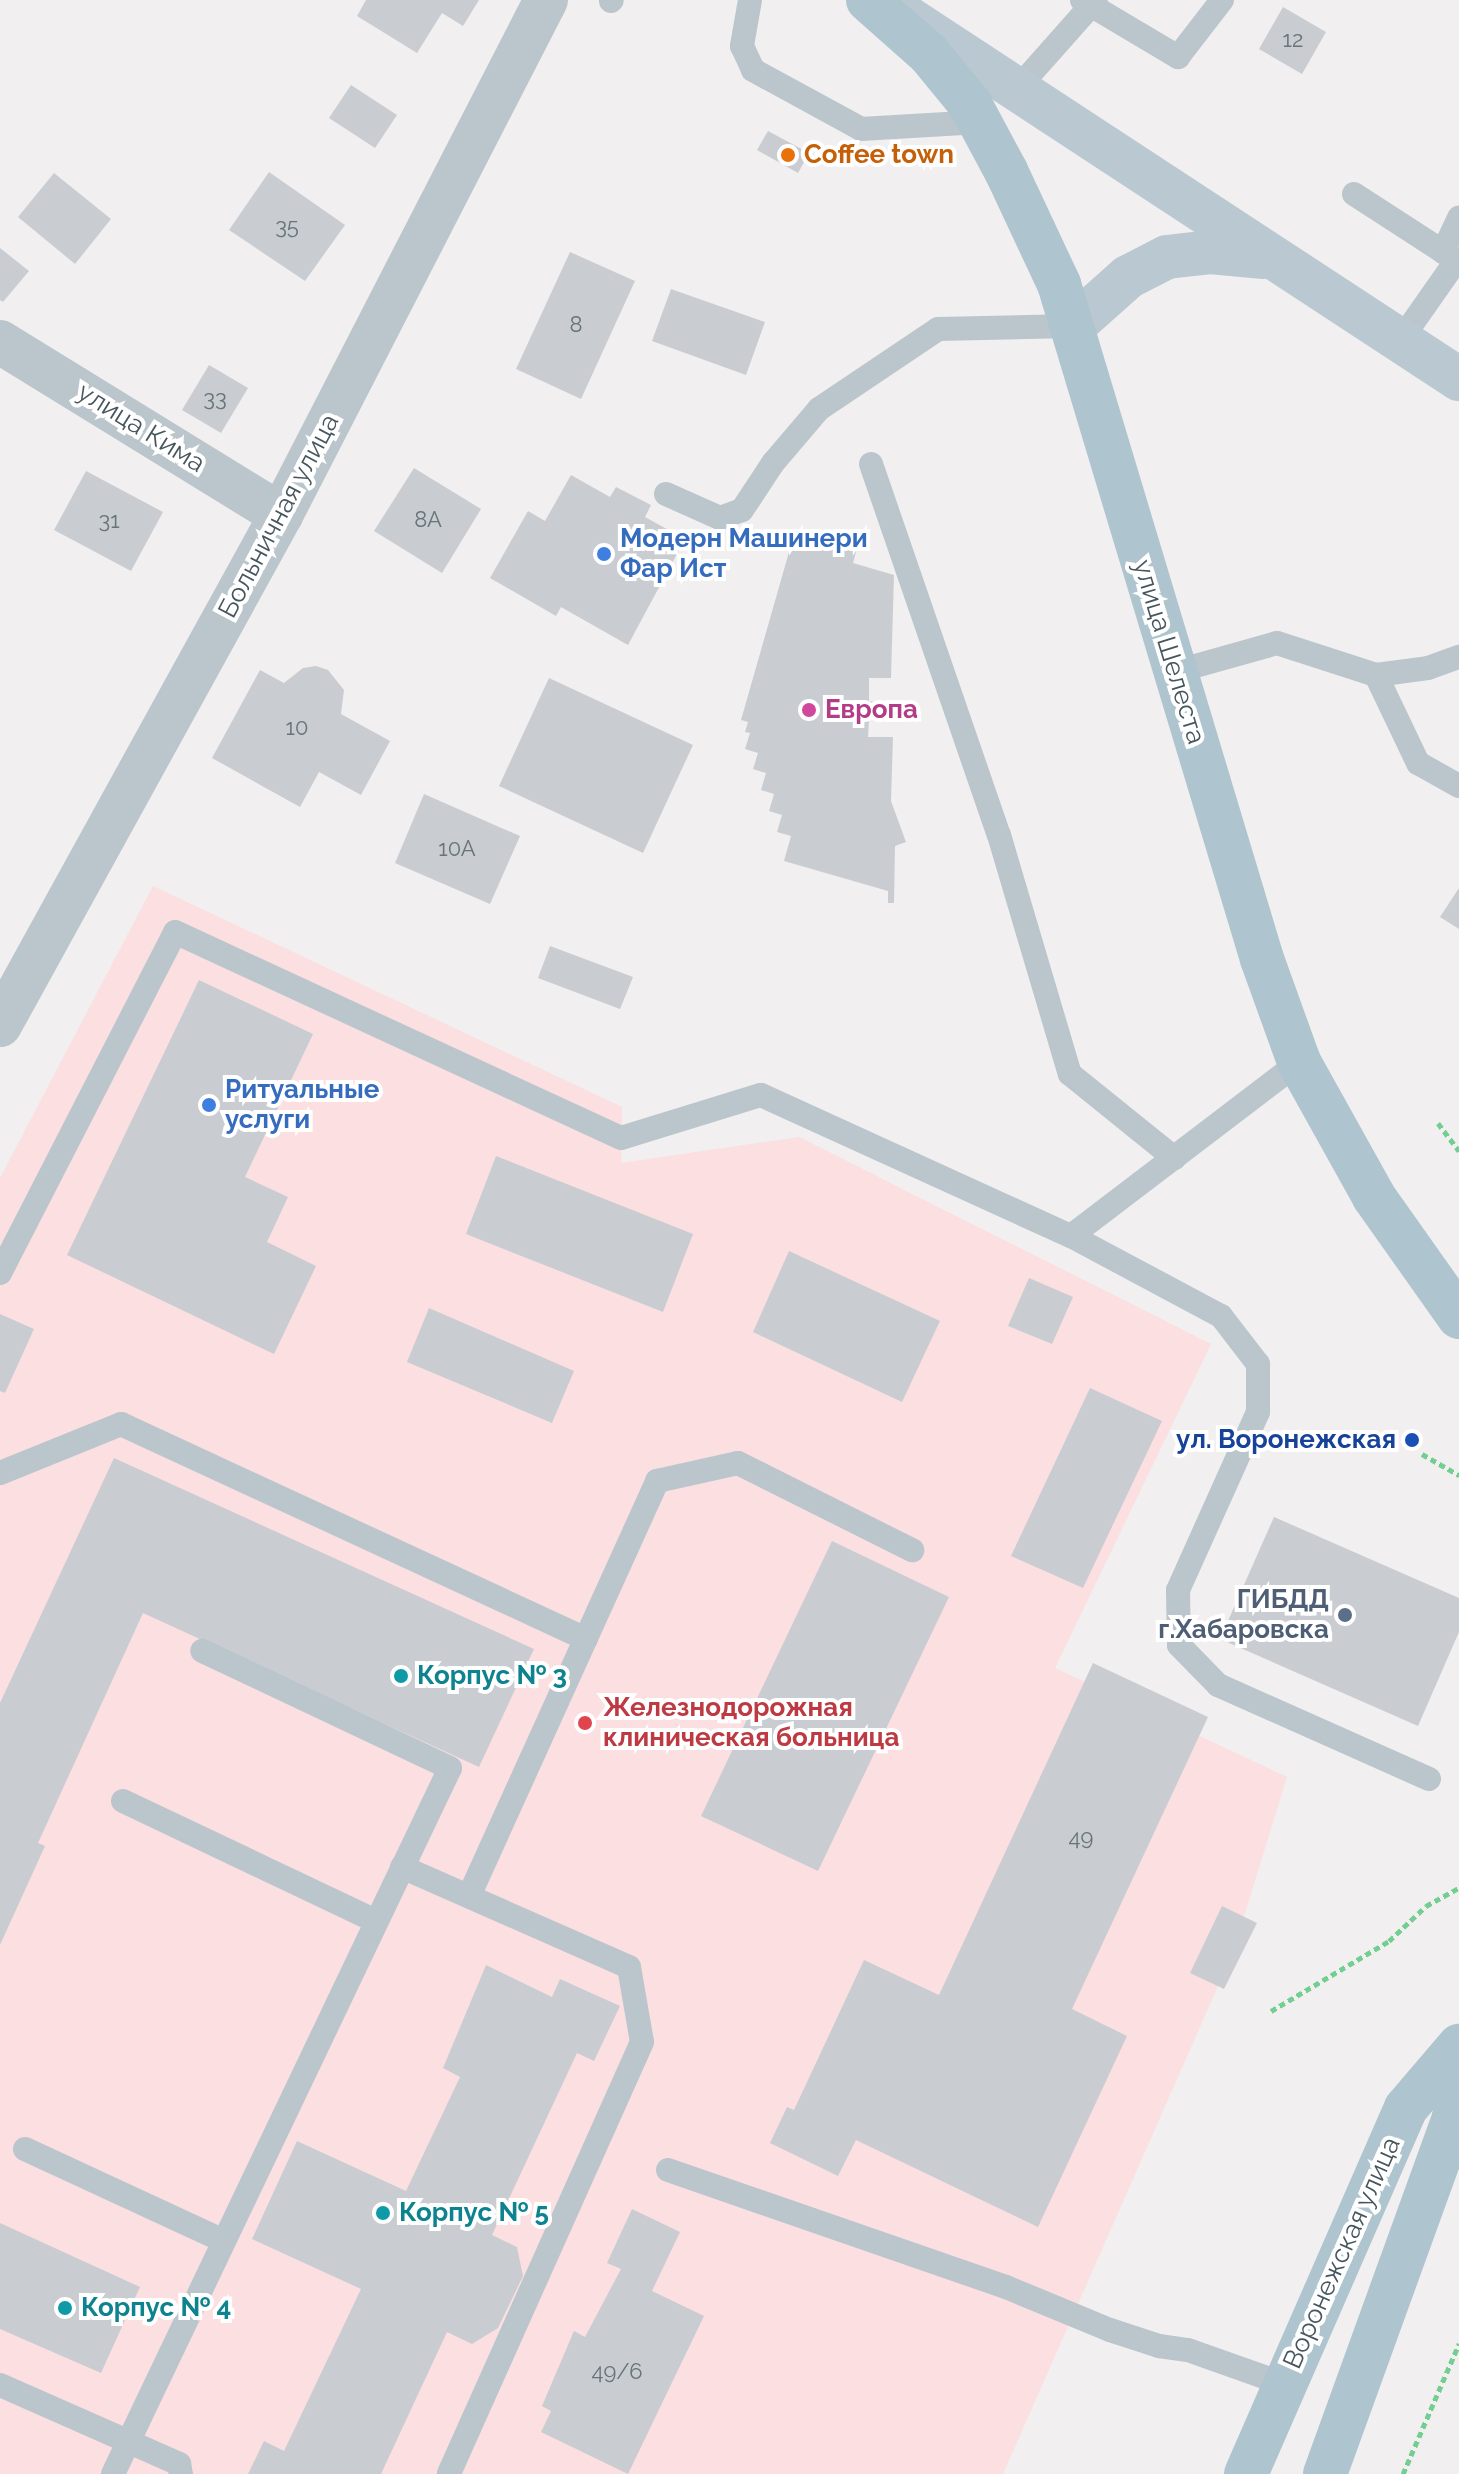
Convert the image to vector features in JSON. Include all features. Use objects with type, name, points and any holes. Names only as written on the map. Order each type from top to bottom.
[{"type":"main road","name":"улица Шелеста","points":[[868,0],[929,54],[970,104],[1059,284],[1262,959],[1299,1062],[1374,1197],[1459,1317]]},
{"type":"main road","points":[[881,0],[1270,258],[1459,379]]},
{"type":"main road","points":[[1073,326],[1128,277],[1167,257],[1210,252],[1270,258]]},
{"type":"main road","name":"Воронежская улица","points":[[1246,2474],[1406,2108],[1459,2046]]},
{"type":"main road","name":"Воронежская улица","points":[[1325,2474],[1454,2118],[1459,2076]]},
{"type":"street","name":"Больничная улица","points":[[0,1025],[281,515],[546,0]]},
{"type":"street","name":"улица Кима","points":[[0,342],[281,515]]},
{"type":"lane","points":[[750,0],[742,46],[753,70],[861,129],[980,122]]},
{"type":"lane","points":[[1016,90],[1090,2],[1178,57],[1222,0]]},
{"type":"lane","points":[[1354,194],[1453,258]]},
{"type":"lane","points":[[1400,341],[1453,258],[1459,218]]},
{"type":"lane","points":[[666,494],[720,518],[742,510],[773,463],[819,409],[938,329],[1073,326]]},
{"type":"lane","points":[[871,464],[999,835],[1070,1074],[1174,1158]]},
{"type":"lane","points":[[1174,672],[1277,643],[1376,675],[1428,668],[1459,657]]},
{"type":"lane","points":[[1376,675],[1418,763],[1459,786]]},
{"type":"lane","points":[[0,1273],[175,932],[621,1138],[761,1095],[1071,1236],[1221,1316],[1258,1364],[1258,1412],[1178,1590],[1179,1645],[1218,1685],[1429,1779]]},
{"type":"lane","points":[[1071,1236],[1299,1062]]},
{"type":"lane","points":[[0,1473],[121,1424],[586,1639]]},
{"type":"lane","points":[[469,1896],[657,1481],[738,1463],[912,1550]]},
{"type":"lane","points":[[113,2474],[222,2240],[450,1768],[202,1651]]},
{"type":"lane","points":[[123,1801],[376,1921]]},
{"type":"lane","points":[[402,1867],[629,1967],[642,2042],[449,2474]]},
{"type":"lane","points":[[25,2149],[222,2240]]},
{"type":"lane","points":[[668,2170],[1006,2287],[1110,2330],[1188,2350],[1284,2384]]},
{"type":"lane","points":[[0,2385],[179,2464],[181,2474]]},
{"type":"path","points":[[1438,1123],[1459,1151]]},
{"type":"path","points":[[1422,1454],[1459,1475]]},
{"type":"path","points":[[1271,2011],[1389,1941],[1426,1906],[1459,1888]]},
{"type":"path","points":[[1403,2474],[1459,2344]]},
{"type":"shaded area","name":"Железнодорожная клиническая больница","points":[[153,886],[622,1107],[621,1163],[799,1137],[1211,1344],[1055,1668],[1287,1777],[1233,1952],[1003,2474],[0,2474],[0,1178]]},
{"type":"building","points":[[366,0],[479,0],[463,26],[442,13],[417,53],[357,16]]},
{"type":"building","points":[[1283,7],[1326,32],[1302,74],[1259,49]]},
{"type":"building","points":[[351,85],[397,115],[375,148],[329,118]]},
{"type":"building","points":[[768,131],[809,153],[798,173],[757,150]]},
{"type":"building","points":[[269,172],[345,225],[305,281],[229,230]]},
{"type":"building","points":[[54,173],[111,219],[75,264],[18,217]]},
{"type":"building","points":[[0,248],[29,271],[3,302],[0,300]]},
{"type":"building","points":[[570,252],[635,281],[581,399],[516,369]]},
{"type":"building","points":[[671,289],[765,322],[746,375],[652,341]]},
{"type":"building","points":[[209,365],[248,388],[221,433],[182,410]]},
{"type":"building","points":[[414,468],[481,509],[442,573],[374,531]]},
{"type":"building","points":[[86,471],[163,512],[131,571],[54,530]]},
{"type":"building","points":[[571,475],[610,497],[616,487],[651,505],[645,517],[685,539],[628,645],[561,607],[556,616],[490,578],[528,511],[545,521]]},
{"type":"building","name":"Европа","points":[[806,529],[858,544],[853,563],[894,575],[891,678],[869,678],[869,701],[875,702],[875,718],[869,720],[868,737],[893,737],[891,801],[906,842],[895,846],[894,903],[888,903],[888,891],[784,861],[791,836],[777,832],[782,815],[769,811],[774,794],[761,790],[766,773],[753,769],[758,753],[745,749],[750,733],[745,732],[748,722],[741,720],[791,545],[801,548]]},
{"type":"building","points":[[316,666],[328,670],[344,690],[341,714],[390,741],[361,795],[319,772],[300,807],[212,758],[260,670],[284,683],[303,668]]},
{"type":"building","points":[[549,678],[693,745],[643,853],[499,786]]},
{"type":"building","points":[[424,794],[520,836],[490,904],[395,863]]},
{"type":"building","points":[[1459,888],[1459,929],[1440,917]]},
{"type":"building","points":[[550,946],[633,977],[620,1009],[538,978]]},
{"type":"building","name":"Ритуальные услуги","points":[[199,980],[313,1034],[245,1177],[288,1197],[267,1242],[316,1266],[274,1354],[67,1255]]},
{"type":"building","points":[[496,1156],[693,1234],[663,1312],[466,1234]]},
{"type":"building","points":[[789,1251],[940,1321],[902,1402],[753,1332]]},
{"type":"building","points":[[1029,1278],[1073,1297],[1052,1344],[1008,1326]]},
{"type":"building","points":[[429,1308],[574,1371],[552,1423],[407,1362]]},
{"type":"building","points":[[0,1314],[34,1329],[5,1393],[0,1391]]},
{"type":"building","points":[[1090,1388],[1162,1421],[1083,1588],[1011,1556]]},
{"type":"building","name":"Корпус № 3","points":[[114,1458],[534,1649],[479,1767],[143,1613],[38,1843],[45,1846],[0,1945],[0,1703]]},
{"type":"building","name":"ГИБДД г.Хабаровска","points":[[1274,1517],[1459,1598],[1459,1632],[1418,1726],[1220,1639]]},
{"type":"building","points":[[832,1541],[949,1597],[818,1871],[701,1816]]},
{"type":"building","points":[[1093,1663],[1208,1717],[1072,2009],[1127,2036],[1038,2227],[856,2140],[838,2176],[770,2143],[787,2107],[794,2110],[864,1960],[939,1995]]},
{"type":"building","points":[[1222,1906],[1257,1923],[1224,1989],[1190,1973]]},
{"type":"building","name":"Корпус № 5","points":[[486,1965],[552,1997],[560,1979],[620,2006],[594,2061],[577,2053],[492,2235],[517,2247],[523,2276],[498,2328],[472,2344],[447,2332],[381,2474],[248,2474],[264,2441],[284,2451],[361,2289],[252,2239],[297,2141],[406,2191],[460,2077],[443,2068]]},
{"type":"building","points":[[632,2209],[680,2232],[652,2291],[704,2316],[628,2474],[541,2432],[551,2411],[542,2406],[574,2331],[585,2337],[621,2269],[607,2263]]},
{"type":"building","name":"Корпус № 4","points":[[0,2223],[140,2287],[101,2373],[0,2329]]},
{"type":"place","name":"Coffee town","points":[[788,155]]},
{"type":"place","name":"Модерн Машинери Фар Ист","points":[[604,554]]},
{"type":"place","name":"Европа","points":[[809,710]]},
{"type":"place","name":"Ритуальные услуги","points":[[209,1105]]},
{"type":"place","name":"ул. Воронежская","points":[[1412,1440]]},
{"type":"place","name":"ГИБДД г.Хабаровска","points":[[1345,1615]]},
{"type":"place","name":"Корпус № 3","points":[[401,1676]]},
{"type":"place","name":"Железнодорожная клиническая больница","points":[[585,1723]]},
{"type":"place","name":"Корпус № 5","points":[[383,2213]]},
{"type":"place","name":"Корпус № 4","points":[[65,2308]]}]
